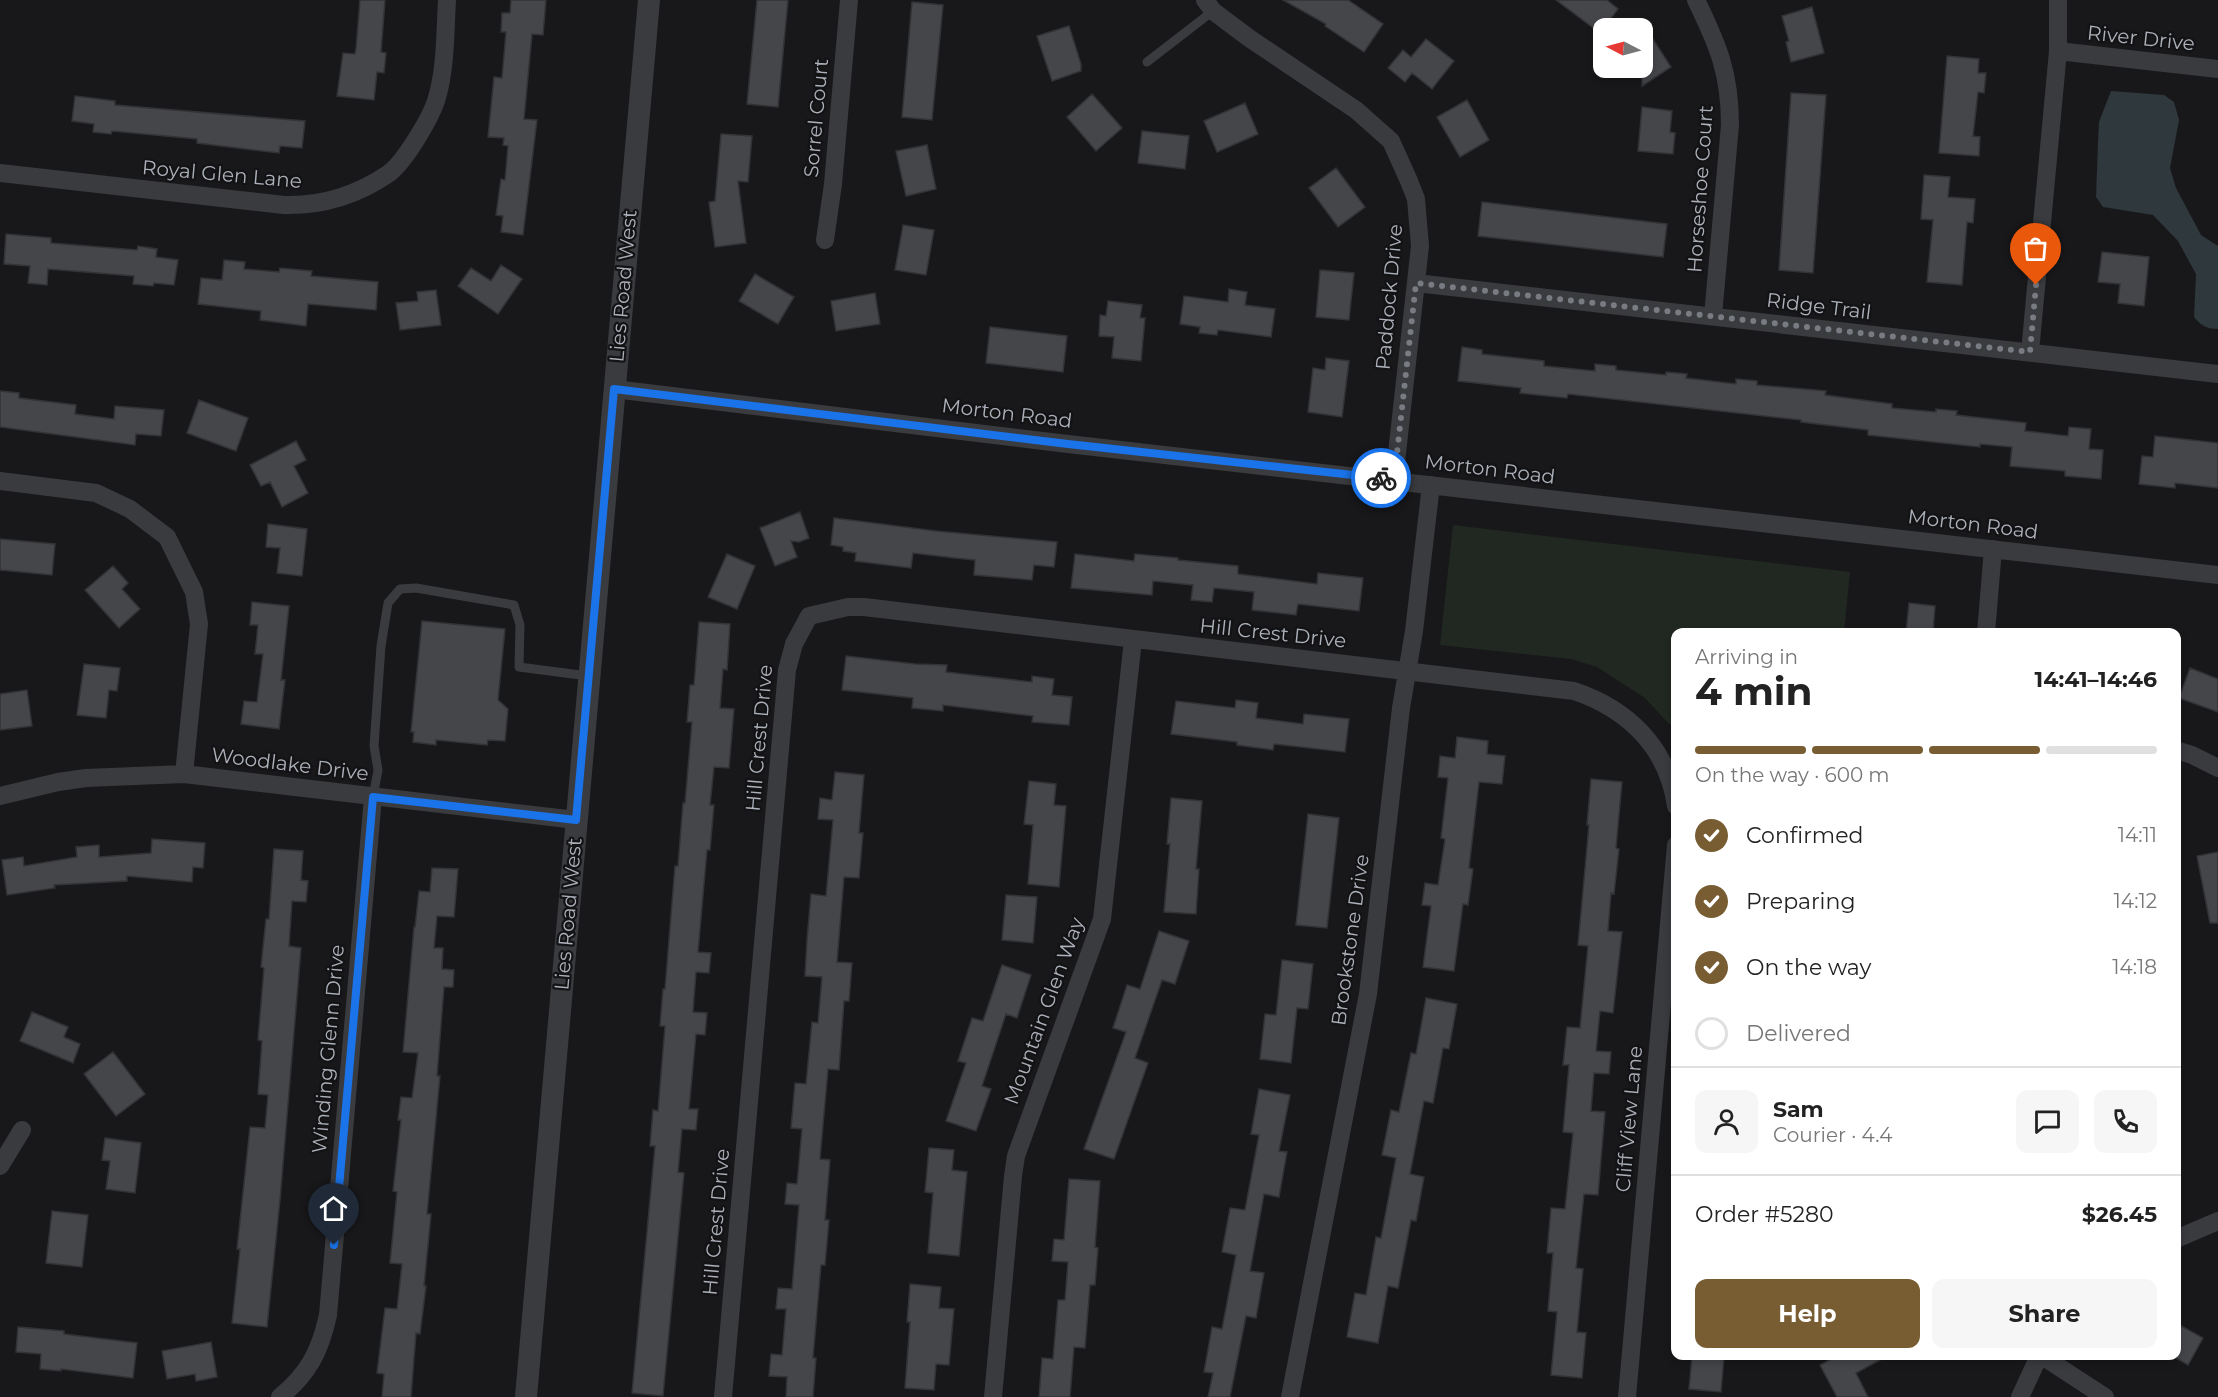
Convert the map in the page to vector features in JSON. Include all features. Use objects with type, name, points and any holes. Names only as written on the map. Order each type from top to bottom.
[{"type":"street","name":"Royal Glen Lane","points":[[0,173],[284,205],[328,201],[346,195],[390,173],[428,119],[440,83],[447,0]]},
{"type":"street","name":"Lies Road West","points":[[526,1397],[648,0]]},
{"type":"street","name":"Sorrel Court","points":[[825,240],[833,184],[849,0]]},
{"type":"street","name":"Horseshoe Court","points":[[1696,0],[1722,58],[1730,100],[1730,125],[1713,316]]},
{"type":"street","points":[[2030,352],[2058,51],[2058,0]]},
{"type":"street","name":"Paddock Drive","points":[[1209,5],[1264,49],[1342,99],[1391,141],[1416,199],[1420,246],[1394,480]]},
{"type":"street","name":"River Drive","points":[[2058,51],[2218,69]]},
{"type":"street","name":"Ridge Trail","points":[[1416,283],[2218,374]]},
{"type":"street","name":"Morton Road","points":[[614,389],[1068,444],[2218,575]]},
{"type":"street","points":[[0,481],[96,493],[130,509],[167,537],[189,578],[197,606],[199,624],[184,774]]},
{"type":"street","name":"Brookstone Drive","points":[[1290,1397],[1368,994],[1401,708],[1414,631],[1431,485]]},
{"type":"street","points":[[1986,628],[1993,549]]},
{"type":"street","name":"Hill Crest Drive","points":[[723,1397],[787,670],[794,644],[809,616],[848,607],[864,607],[1407,671]]},
{"type":"street","name":"Mountain Glen Way","points":[[993,1397],[1016,1156],[1102,920],[1133,640]]},
{"type":"street","points":[[1407,671],[1557,688],[1574,691],[1603,703],[1618,712],[1647,736],[1671,784]]},
{"type":"street","points":[[2181,752],[2218,768]]},
{"type":"street","name":"Woodlake Drive","points":[[0,796],[58,782],[86,778],[184,774],[576,820]]},
{"type":"street","name":"Winding Glenn Drive","points":[[280,1397],[298,1382],[309,1366],[324,1334],[328,1315],[373,797]]},
{"type":"street","name":"Cliff View Lane","points":[[1627,1397],[1671,901]]},
{"type":"street","points":[[0,1166],[22,1130]]},
{"type":"street","points":[[2181,1237],[2218,1221]]},
{"type":"street","points":[[2020,1397],[2038,1360]]},
{"type":"street","points":[[2046,1360],[2105,1397]]},
{"type":"lane","points":[[1147,62],[1209,5]]},
{"type":"lane","points":[[373,797],[378,770],[375,735],[381,646],[388,603],[400,589],[416,588],[514,605],[520,624],[519,667],[588,676]]},
{"type":"shaded area","points":[[2111,91],[2164,95],[2174,102],[2179,120],[2170,168],[2176,188],[2201,235],[2218,246],[2218,329],[2199,323],[2194,317],[2196,274],[2178,241],[2153,215],[2103,207],[2096,197],[2099,122]]},
{"type":"shaded area","points":[[1453,525],[1850,572],[1844,628],[1671,628],[1671,724],[1645,698],[1597,667],[1571,659],[1440,645]]},
{"type":"building","points":[[360,0],[385,0],[381,52],[386,53],[384,73],[377,72],[374,100],[337,96],[343,53],[355,54]]},
{"type":"building","points":[[511,0],[546,0],[543,35],[532,34],[524,119],[537,120],[523,235],[501,232],[503,216],[496,215],[501,179],[505,180],[508,146],[503,145],[504,138],[488,137],[494,77],[502,78],[506,32],[501,32],[502,13],[510,13]]},
{"type":"building","points":[[757,0],[788,0],[778,107],[747,104]]},
{"type":"building","points":[[1283,0],[1348,0],[1383,24],[1364,52],[1325,26],[1326,24]]},
{"type":"building","points":[[1556,0],[1607,0],[1618,9],[1611,18],[1593,18],[1593,28]]},
{"type":"building","points":[[912,2],[943,5],[932,120],[902,117]]},
{"type":"building","points":[[1812,7],[1824,53],[1791,62],[1786,42],[1789,41],[1782,16]]},
{"type":"building","points":[[1069,26],[1081,64],[1081,71],[1052,81],[1037,36]]},
{"type":"building","points":[[1426,39],[1454,61],[1432,89],[1412,73],[1405,82],[1388,68],[1403,50],[1411,57]]},
{"type":"building","points":[[1653,39],[1671,67],[1642,86],[1642,78],[1653,78]]},
{"type":"building","points":[[1947,56],[1979,59],[1978,73],[1986,73],[1984,93],[1978,92],[1973,136],[1980,137],[1979,156],[1939,153]]},
{"type":"building","points":[[1791,93],[1826,95],[1813,273],[1779,270]]},
{"type":"building","points":[[1092,94],[1122,128],[1096,151],[1067,117]]},
{"type":"building","points":[[75,96],[115,101],[115,105],[305,121],[302,148],[280,146],[279,153],[197,143],[197,139],[112,131],[111,134],[93,132],[94,124],[72,121]]},
{"type":"building","points":[[1467,100],[1489,140],[1460,157],[1437,117]]},
{"type":"building","points":[[1245,103],[1258,134],[1217,152],[1204,121]]},
{"type":"building","points":[[1642,107],[1672,111],[1670,132],[1675,133],[1673,154],[1638,151]]},
{"type":"building","points":[[1142,131],[1189,136],[1185,169],[1138,163]]},
{"type":"building","points":[[721,134],[752,136],[748,182],[738,181],[746,243],[715,247],[709,202],[715,201]]},
{"type":"building","points":[[927,145],[936,189],[906,196],[896,151]]},
{"type":"building","points":[[1336,168],[1365,207],[1338,227],[1309,188]]},
{"type":"building","points":[[1924,175],[1950,177],[1948,197],[1975,199],[1973,223],[1967,222],[1962,285],[1927,282],[1933,220],[1921,219]]},
{"type":"building","points":[[1482,202],[1667,224],[1663,257],[1478,236]]},
{"type":"building","points":[[903,225],[934,230],[926,275],[895,270]]},
{"type":"building","points":[[6,234],[51,238],[51,243],[137,250],[138,246],[157,249],[156,257],[178,260],[174,285],[133,284],[134,276],[48,269],[47,285],[28,283],[30,266],[4,264]]},
{"type":"building","points":[[2102,252],[2149,257],[2144,306],[2118,303],[2120,284],[2098,282]]},
{"type":"building","points":[[224,260],[245,262],[244,269],[279,272],[280,268],[312,271],[311,276],[378,282],[376,310],[308,304],[306,326],[260,320],[261,311],[198,304],[201,278],[222,280]]},
{"type":"building","points":[[501,265],[522,279],[498,314],[458,286],[471,268],[491,281]]},
{"type":"building","points":[[1320,270],[1354,273],[1349,320],[1316,317]]},
{"type":"building","points":[[755,274],[794,297],[778,324],[739,301]]},
{"type":"building","points":[[1229,289],[1247,292],[1245,305],[1275,309],[1271,337],[1218,330],[1217,335],[1199,333],[1200,327],[1180,324],[1184,296],[1228,302]]},
{"type":"building","points":[[436,290],[441,325],[400,330],[396,303],[418,301],[417,292]]},
{"type":"building","points":[[875,293],[880,324],[836,331],[831,301]]},
{"type":"building","points":[[1108,301],[1142,305],[1140,318],[1145,318],[1141,361],[1112,358],[1114,337],[1099,336],[1100,315],[1106,316]]},
{"type":"building","points":[[990,327],[1067,336],[1063,372],[986,363]]},
{"type":"building","points":[[1462,347],[1482,350],[1482,354],[1544,361],[1544,366],[1595,371],[1595,364],[1616,366],[1616,370],[1666,375],[1666,372],[1687,374],[1686,378],[1736,384],[1736,379],[1757,381],[1757,385],[1826,391],[1825,395],[1892,404],[1892,408],[1936,412],[1936,409],[1957,411],[1956,415],[2026,423],[2025,431],[2068,436],[2069,427],[2091,429],[2089,449],[2103,450],[2101,479],[2065,476],[2065,471],[2010,466],[2012,447],[1980,444],[1980,447],[1868,435],[1868,430],[1801,422],[1801,420],[1568,394],[1567,398],[1520,393],[1521,388],[1458,381]]},
{"type":"building","points":[[1326,358],[1349,361],[1342,417],[1308,412],[1313,368],[1325,370]]},
{"type":"building","points":[[0,391],[19,393],[19,398],[76,405],[75,414],[114,419],[115,406],[164,410],[161,436],[136,434],[135,445],[0,427]]},
{"type":"building","points":[[199,400],[248,418],[236,451],[187,433]]},
{"type":"building","points":[[2155,436],[2218,443],[2218,488],[2175,483],[2175,488],[2139,484],[2142,456],[2153,457]]},
{"type":"building","points":[[296,441],[306,460],[294,466],[308,493],[282,507],[270,482],[261,486],[250,465]]},
{"type":"building","points":[[800,512],[809,538],[799,542],[791,541],[797,557],[775,566],[760,528]]},
{"type":"building","points":[[834,518],[936,531],[1057,542],[1054,567],[1034,565],[1032,580],[974,575],[975,560],[913,553],[911,568],[855,561],[856,553],[843,551],[843,547],[831,545]]},
{"type":"building","points":[[268,524],[307,529],[302,576],[277,573],[280,548],[266,547]]},
{"type":"building","points":[[0,539],[55,544],[52,575],[0,570]]},
{"type":"building","points":[[727,554],[755,566],[737,609],[708,597]]},
{"type":"building","points":[[1075,554],[1134,561],[1135,554],[1178,558],[1178,560],[1238,566],[1238,574],[1317,584],[1318,573],[1363,578],[1359,611],[1298,604],[1296,615],[1252,610],[1254,592],[1214,588],[1212,602],[1191,600],[1193,585],[1153,581],[1152,595],[1071,588]]},
{"type":"building","points":[[113,566],[128,583],[122,589],[140,609],[119,628],[85,590]]},
{"type":"building","points":[[252,602],[289,606],[281,680],[285,680],[279,729],[241,724],[244,701],[257,702],[263,654],[255,654],[258,625],[250,625]]},
{"type":"building","points":[[1909,603],[1935,606],[1933,628],[1906,628]]},
{"type":"building","points":[[422,621],[505,629],[498,700],[508,709],[505,741],[488,740],[487,745],[436,740],[436,745],[413,742],[414,732],[411,732]]},
{"type":"building","points":[[699,622],[730,624],[727,670],[723,669],[720,708],[734,709],[729,768],[714,767],[710,805],[714,805],[710,850],[707,850],[698,952],[711,953],[709,973],[696,972],[693,1012],[707,1013],[705,1035],[696,1034],[689,1109],[698,1109],[696,1130],[682,1129],[678,1172],[684,1173],[663,1396],[632,1393],[655,1146],[650,1146],[653,1110],[658,1111],[665,1026],[660,1026],[663,989],[665,989],[675,866],[678,866],[683,803],[685,803],[692,722],[687,722],[690,685],[694,685]]},
{"type":"building","points":[[846,656],[915,664],[947,665],[946,672],[1032,682],[1032,676],[1054,679],[1052,695],[1072,697],[1069,725],[1032,722],[1033,716],[943,705],[943,711],[912,708],[913,698],[842,690]]},
{"type":"building","points":[[84,664],[120,668],[117,691],[109,690],[106,718],[77,715]]},
{"type":"building","points":[[2190,668],[2218,679],[2218,712],[2181,699]]},
{"type":"building","points":[[27,690],[32,726],[0,730],[0,694]]},
{"type":"building","points":[[1236,700],[1258,703],[1256,718],[1303,724],[1304,714],[1349,719],[1345,752],[1274,744],[1273,750],[1237,745],[1237,742],[1171,734],[1176,701],[1235,708]]},
{"type":"building","points":[[1457,737],[1488,741],[1487,754],[1505,756],[1502,784],[1479,782],[1469,868],[1473,869],[1468,905],[1463,904],[1454,971],[1423,967],[1431,906],[1422,905],[1425,883],[1438,885],[1445,839],[1441,838],[1448,778],[1438,777],[1440,756],[1455,758]]},
{"type":"building","points":[[835,772],[864,775],[859,833],[863,833],[859,878],[844,877],[837,962],[852,963],[849,1001],[844,1001],[839,1070],[828,1069],[820,1159],[830,1160],[825,1220],[829,1220],[825,1265],[821,1265],[813,1358],[816,1358],[813,1397],[786,1397],[787,1377],[769,1376],[771,1354],[782,1355],[786,1309],[776,1309],[778,1288],[792,1289],[799,1205],[785,1204],[787,1183],[797,1184],[802,1129],[791,1128],[795,1083],[806,1084],[812,1022],[818,1023],[822,977],[805,976],[807,940],[811,894],[826,896],[833,820],[818,819],[820,798],[832,800]]},
{"type":"building","points":[[1591,779],[1622,782],[1616,848],[1619,849],[1614,894],[1611,893],[1608,931],[1622,932],[1613,1013],[1600,1011],[1596,1051],[1611,1052],[1609,1074],[1594,1073],[1591,1111],[1605,1112],[1598,1195],[1584,1194],[1576,1268],[1583,1269],[1577,1332],[1586,1333],[1582,1378],[1551,1375],[1557,1312],[1548,1311],[1553,1253],[1547,1253],[1551,1208],[1565,1209],[1573,1133],[1563,1132],[1569,1065],[1563,1065],[1567,1027],[1580,1028],[1588,946],[1578,945]]},
{"type":"building","points":[[1029,781],[1056,784],[1054,805],[1066,806],[1059,887],[1028,884],[1033,825],[1024,824]]},
{"type":"building","points":[[1171,798],[1202,801],[1196,869],[1199,869],[1196,914],[1164,912],[1170,844],[1167,844]]},
{"type":"building","points":[[1308,814],[1339,818],[1327,928],[1296,925]]},
{"type":"building","points":[[152,839],[205,843],[203,868],[193,867],[192,882],[127,876],[127,881],[54,885],[55,888],[7,895],[2,860],[23,857],[24,866],[77,857],[76,847],[99,845],[99,857],[151,853]]},
{"type":"building","points":[[274,849],[303,851],[301,880],[308,881],[306,902],[292,901],[289,946],[301,948],[267,1327],[232,1323],[250,1127],[265,1128],[268,1095],[258,1094],[262,1041],[258,1040],[264,968],[261,967],[266,919],[269,919]]},
{"type":"building","points":[[2218,852],[2218,923],[2210,923],[2197,856]]},
{"type":"building","points":[[432,868],[458,869],[454,917],[437,916],[434,948],[443,948],[442,969],[454,970],[453,987],[444,987],[437,1076],[440,1076],[427,1214],[431,1214],[424,1286],[426,1286],[420,1334],[416,1333],[411,1397],[382,1397],[384,1374],[377,1373],[385,1308],[397,1309],[402,1264],[390,1263],[397,1192],[393,1191],[401,1120],[398,1120],[401,1097],[412,1098],[418,1053],[403,1052],[414,927],[419,891],[430,892]]},
{"type":"building","points":[[1006,895],[1037,897],[1033,943],[1002,940]]},
{"type":"building","points":[[1159,931],[1189,941],[1175,984],[1162,980],[1135,1058],[1148,1063],[1114,1159],[1084,1149],[1126,1032],[1113,1028],[1127,985],[1140,989]]},
{"type":"building","points":[[1282,960],[1313,964],[1308,1009],[1297,1008],[1291,1063],[1260,1059],[1265,1014],[1276,1015]]},
{"type":"building","points":[[1002,965],[1031,975],[1017,1018],[1006,1014],[982,1086],[991,1089],[976,1131],[946,1121],[966,1063],[958,1061],[972,1018],[983,1021]]},
{"type":"building","points":[[1426,998],[1457,1004],[1449,1049],[1443,1048],[1433,1103],[1424,1101],[1410,1174],[1424,1177],[1416,1221],[1411,1220],[1398,1288],[1388,1286],[1378,1343],[1347,1337],[1355,1293],[1366,1295],[1376,1237],[1381,1238],[1396,1158],[1382,1155],[1391,1110],[1399,1112],[1411,1053],[1416,1054]]},
{"type":"building","points":[[32,1012],[68,1027],[64,1037],[80,1044],[73,1063],[20,1041]]},
{"type":"building","points":[[113,1052],[145,1094],[116,1116],[84,1074]]},
{"type":"building","points":[[1259,1089],[1290,1095],[1279,1151],[1287,1152],[1279,1197],[1264,1194],[1250,1271],[1264,1273],[1256,1318],[1246,1316],[1230,1397],[1208,1397],[1213,1373],[1204,1372],[1212,1327],[1222,1329],[1236,1255],[1222,1252],[1230,1208],[1245,1210],[1259,1135],[1251,1134]]},
{"type":"building","points":[[105,1138],[141,1143],[135,1193],[106,1189],[110,1161],[102,1160]]},
{"type":"building","points":[[929,1148],[954,1150],[952,1170],[967,1172],[959,1256],[928,1253],[933,1193],[925,1192]]},
{"type":"building","points":[[1069,1179],[1100,1181],[1095,1247],[1098,1248],[1095,1285],[1090,1285],[1085,1348],[1074,1347],[1070,1397],[1039,1397],[1042,1358],[1053,1359],[1058,1300],[1065,1300],[1068,1262],[1052,1261],[1054,1239],[1064,1240]]},
{"type":"building","points":[[52,1211],[88,1215],[82,1267],[46,1263]]},
{"type":"building","points":[[910,1284],[941,1287],[939,1308],[954,1309],[949,1365],[936,1364],[934,1390],[905,1388],[910,1322],[907,1322]]},
{"type":"building","points":[[2181,1326],[2203,1338],[2188,1365],[2179,1360]]},
{"type":"building","points":[[18,1327],[64,1331],[64,1334],[137,1343],[133,1378],[61,1369],[61,1371],[40,1369],[41,1354],[16,1352]]},
{"type":"building","points":[[211,1342],[217,1377],[196,1381],[195,1374],[167,1379],[162,1351]]},
{"type":"building","points":[[1692,1360],[1724,1360],[1721,1392],[1689,1389]]},
{"type":"building","points":[[1829,1360],[1880,1360],[1856,1373],[1868,1397],[1837,1397],[1820,1365]]},
{"type":"way so far","points":[[1381,478],[1394,480],[1416,283],[2030,352],[2036,285]]},
{"type":"route","points":[[334,1245],[373,797],[576,820],[614,389],[842,418],[940,427],[1068,444],[1381,478]]}]
